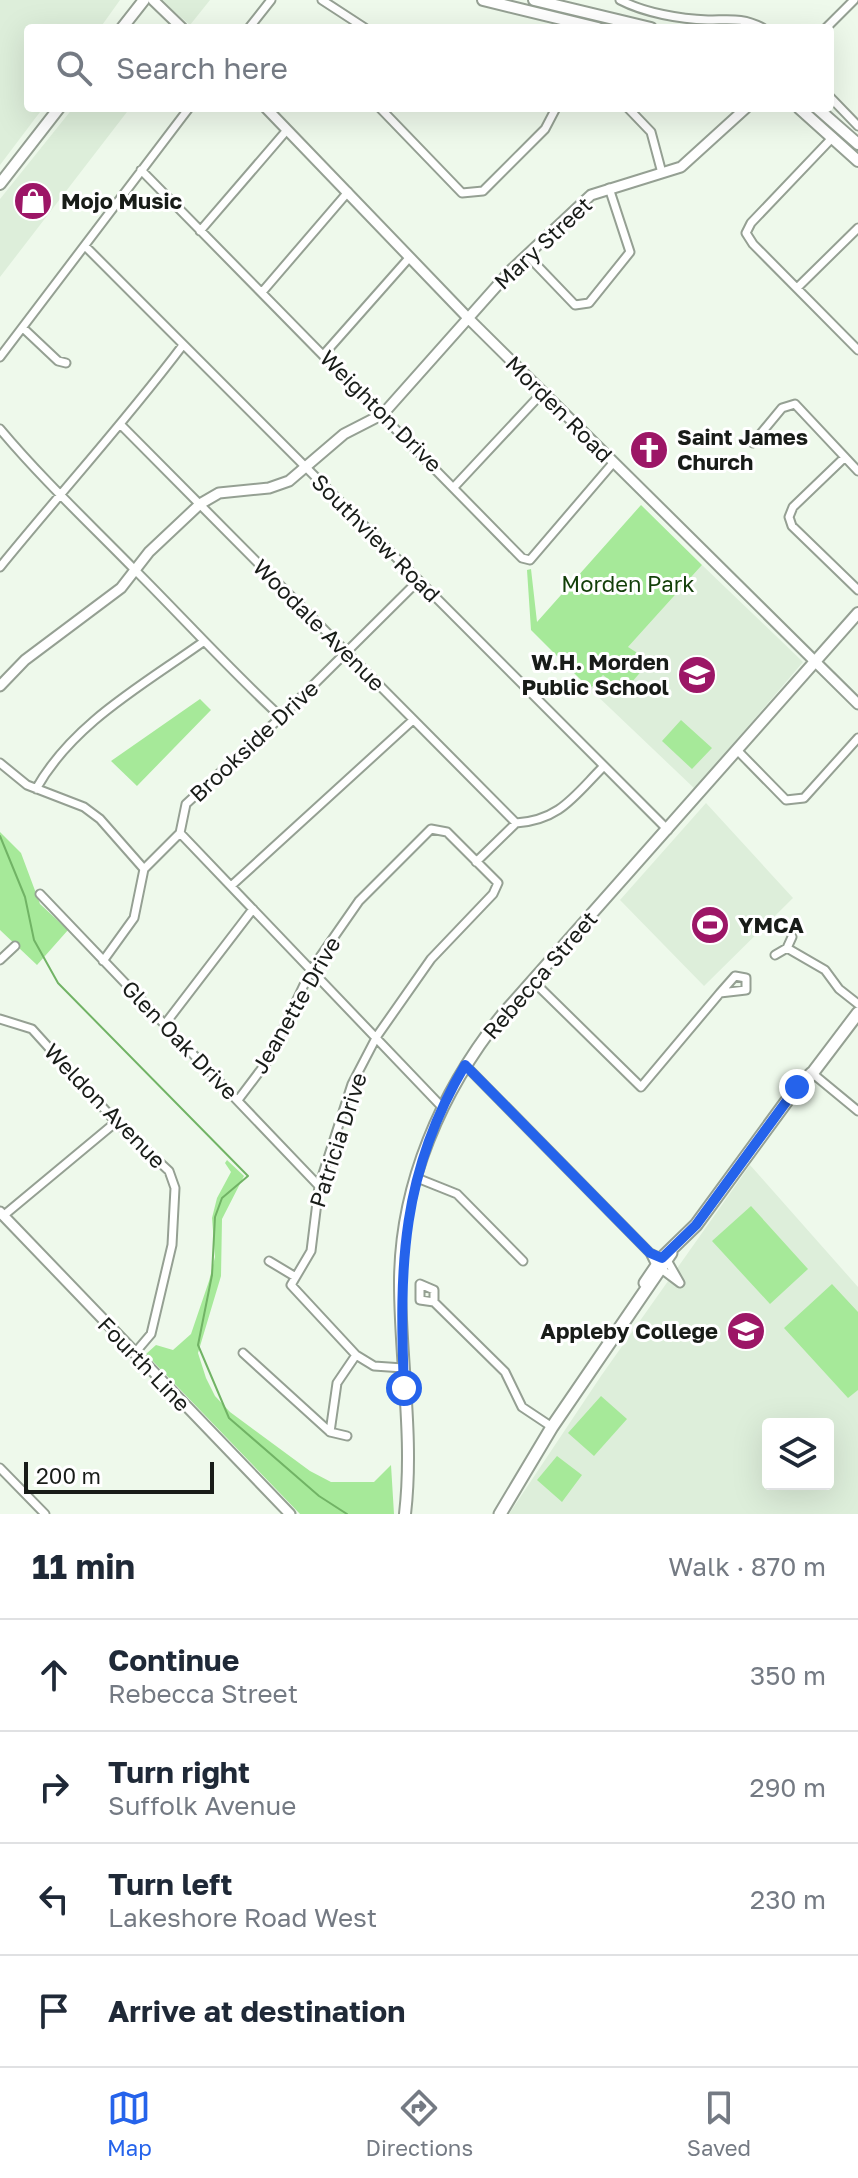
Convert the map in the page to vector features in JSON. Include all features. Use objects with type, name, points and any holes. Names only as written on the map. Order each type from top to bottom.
[{"type":"main road","points":[[125,24],[144,0]]},
{"type":"main road","points":[[483,0],[582,24]]},
{"type":"main road","points":[[534,0],[634,24]]},
{"type":"main road","points":[[0,184],[56,112]]},
{"type":"main road","points":[[804,112],[858,161]]},
{"type":"main road","points":[[822,112],[858,144]]},
{"type":"main road","name":"Rebecca Street","points":[[405,1514],[407,1460],[400,1280],[404,1231],[417,1178],[442,1107],[465,1065],[533,981],[858,613]]},
{"type":"main road","points":[[500,1514],[552,1427],[664,1262],[858,1013]]},
{"type":"street","points":[[153,0],[178,24]]},
{"type":"street","points":[[252,24],[271,0]]},
{"type":"street","points":[[322,0],[359,24]]},
{"type":"street","points":[[620,0],[664,14],[708,20],[743,19],[754,24]]},
{"type":"street","points":[[830,24],[854,0]]},
{"type":"street","points":[[834,101],[858,126]]},
{"type":"street","points":[[0,357],[186,112]]},
{"type":"street","name":"Morden Road","points":[[270,112],[542,393],[858,704]]},
{"type":"street","points":[[384,112],[462,193],[473,194],[483,191],[545,129],[554,112]]},
{"type":"street","points":[[635,112],[651,132],[662,173]]},
{"type":"street","name":"Mary Street","points":[[383,414],[570,212],[591,195],[681,167],[742,112]]},
{"type":"street","points":[[200,231],[287,130]]},
{"type":"street","points":[[833,137],[746,230],[748,239],[857,346]]},
{"type":"street","name":"Weighton Drive","points":[[141,170],[325,353],[514,550],[530,560],[613,463]]},
{"type":"street","points":[[527,255],[575,305],[589,303],[630,252],[609,188]]},
{"type":"street","points":[[263,291],[348,192]]},
{"type":"street","points":[[797,288],[858,228]]},
{"type":"street","name":"Southview Road","points":[[85,246],[668,830]]},
{"type":"street","points":[[325,353],[409,258]]},
{"type":"street","points":[[23,328],[58,361],[66,363]]},
{"type":"street","points":[[0,567],[60,493],[122,426],[183,345]]},
{"type":"street","points":[[455,486],[542,393]]},
{"type":"street","points":[[753,443],[782,408],[795,404],[858,471]]},
{"type":"street","points":[[0,686],[25,660],[121,588],[200,504],[227,491],[269,488],[307,469],[344,434],[383,414]]},
{"type":"street","name":"Woodale Avenue","points":[[122,426],[516,823]]},
{"type":"street","points":[[0,429],[43,480],[60,493],[203,642],[281,717]]},
{"type":"street","points":[[844,458],[793,507],[789,517],[792,526],[858,590]]},
{"type":"street","name":"Brookside Drive","points":[[144,869],[180,833],[186,804],[281,717],[418,581]]},
{"type":"street","points":[[36,789],[49,765],[79,732],[203,642]]},
{"type":"street","points":[[231,886],[413,720]]},
{"type":"street","points":[[737,750],[786,800],[797,801],[804,798],[858,738]]},
{"type":"street","points":[[0,763],[36,789],[84,807],[100,819],[144,869],[134,918],[103,961]]},
{"type":"street","points":[[476,862],[516,823],[541,821],[558,812],[603,767]]},
{"type":"street","name":"Jeanette Drive","points":[[238,1100],[269,1059],[311,970],[359,901],[431,829],[447,832],[476,862]]},
{"type":"street","points":[[180,833],[442,1107]]},
{"type":"street","name":"Patricia Drive","points":[[294,1276],[311,1251],[319,1186],[352,1084],[377,1036],[431,959],[493,894],[498,883],[476,862]]},
{"type":"street","name":"Glen Oak Drive","points":[[40,894],[319,1186]]},
{"type":"street","points":[[165,1024],[253,909]]},
{"type":"street","points":[[775,955],[787,948],[792,937]]},
{"type":"street","points":[[0,960],[15,946]]},
{"type":"street","points":[[787,948],[825,970],[842,992],[858,1004]]},
{"type":"street","points":[[533,981],[641,1087],[720,993]]},
{"type":"street","name":"Weldon Avenue","points":[[0,1019],[32,1029],[116,1122],[169,1171],[175,1188],[172,1245],[151,1334],[134,1354]]},
{"type":"street","points":[[465,1065],[650,1253],[664,1262]]},
{"type":"street","points":[[812,1073],[858,1111]]},
{"type":"street","points":[[2,1214],[116,1122]]},
{"type":"street","points":[[417,1178],[457,1194],[523,1261]]},
{"type":"street","name":"Fourth Line","points":[[2,1214],[290,1514]]},
{"type":"street","points":[[269,1261],[294,1276],[291,1285],[356,1355],[374,1366],[403,1368]]},
{"type":"street","points":[[434,1302],[505,1372],[522,1407],[552,1427]]},
{"type":"street","points":[[243,1353],[330,1432],[347,1436]]},
{"type":"street","points":[[330,1432],[337,1383],[356,1355]]},
{"type":"street","points":[[0,1468],[42,1513]]},
{"type":"shaded area","points":[[0,0],[120,0],[103,24],[24,24],[24,112],[40,112],[0,165]]},
{"type":"shaded area","points":[[160,0],[210,0],[189,24]]},
{"type":"shaded area","points":[[70,112],[127,112],[0,277],[0,199]]},
{"type":"shaded area","name":"W.H. Morden Public School","points":[[702,565],[803,662],[695,789],[590,689]]},
{"type":"shaded area","points":[[706,803],[793,898],[704,986],[620,900]]},
{"type":"shaded area","name":"Appleby College","points":[[750,1165],[858,1287],[858,1514],[509,1514],[601,1376]]},
{"type":"green space","name":"Morden Park","points":[[641,505],[702,565],[628,647],[650,661],[626,689],[622,691],[603,675],[590,689],[531,630],[527,570],[531,569],[537,622]]},
{"type":"green space","points":[[200,699],[211,710],[137,786],[111,761]]},
{"type":"green space","points":[[681,720],[712,748],[692,769],[662,741]]},
{"type":"green space","points":[[0,832],[21,853],[40,904],[68,930],[37,965],[0,930]]},
{"type":"green space","points":[[227,1160],[244,1176],[222,1219],[221,1276],[198,1353],[206,1378],[215,1396],[230,1412],[310,1471],[331,1482],[374,1482],[391,1465],[394,1514],[300,1514],[146,1354],[156,1345],[173,1350],[191,1334],[215,1257],[212,1218],[217,1198],[231,1172],[225,1163]]},
{"type":"green space","points":[[751,1206],[808,1269],[770,1304],[712,1241]]},
{"type":"green space","points":[[832,1284],[858,1312],[858,1390],[848,1398],[784,1328]]},
{"type":"green space","points":[[601,1396],[627,1419],[594,1456],[568,1433]]},
{"type":"green space","points":[[557,1456],[582,1475],[562,1502],[537,1480]]},
{"type":"waterway","points":[[0,836],[25,897],[34,940],[58,983],[248,1176],[222,1198],[215,1217],[212,1275],[198,1345],[229,1418],[319,1496],[347,1514]]},
{"type":"place","name":"Mojo Music","points":[[33,201]]},
{"type":"place","name":"Saint James Church","points":[[649,450]]},
{"type":"place","name":"W.H. Morden Public School","points":[[697,675]]},
{"type":"place","name":"YMCA","points":[[710,925]]},
{"type":"place","name":"Appleby College","points":[[746,1331]]},
{"type":"route","points":[[404,1388],[400,1280],[404,1231],[430,1137],[465,1065],[650,1253],[662,1258],[671,1253],[696,1225],[797,1087]]}]
